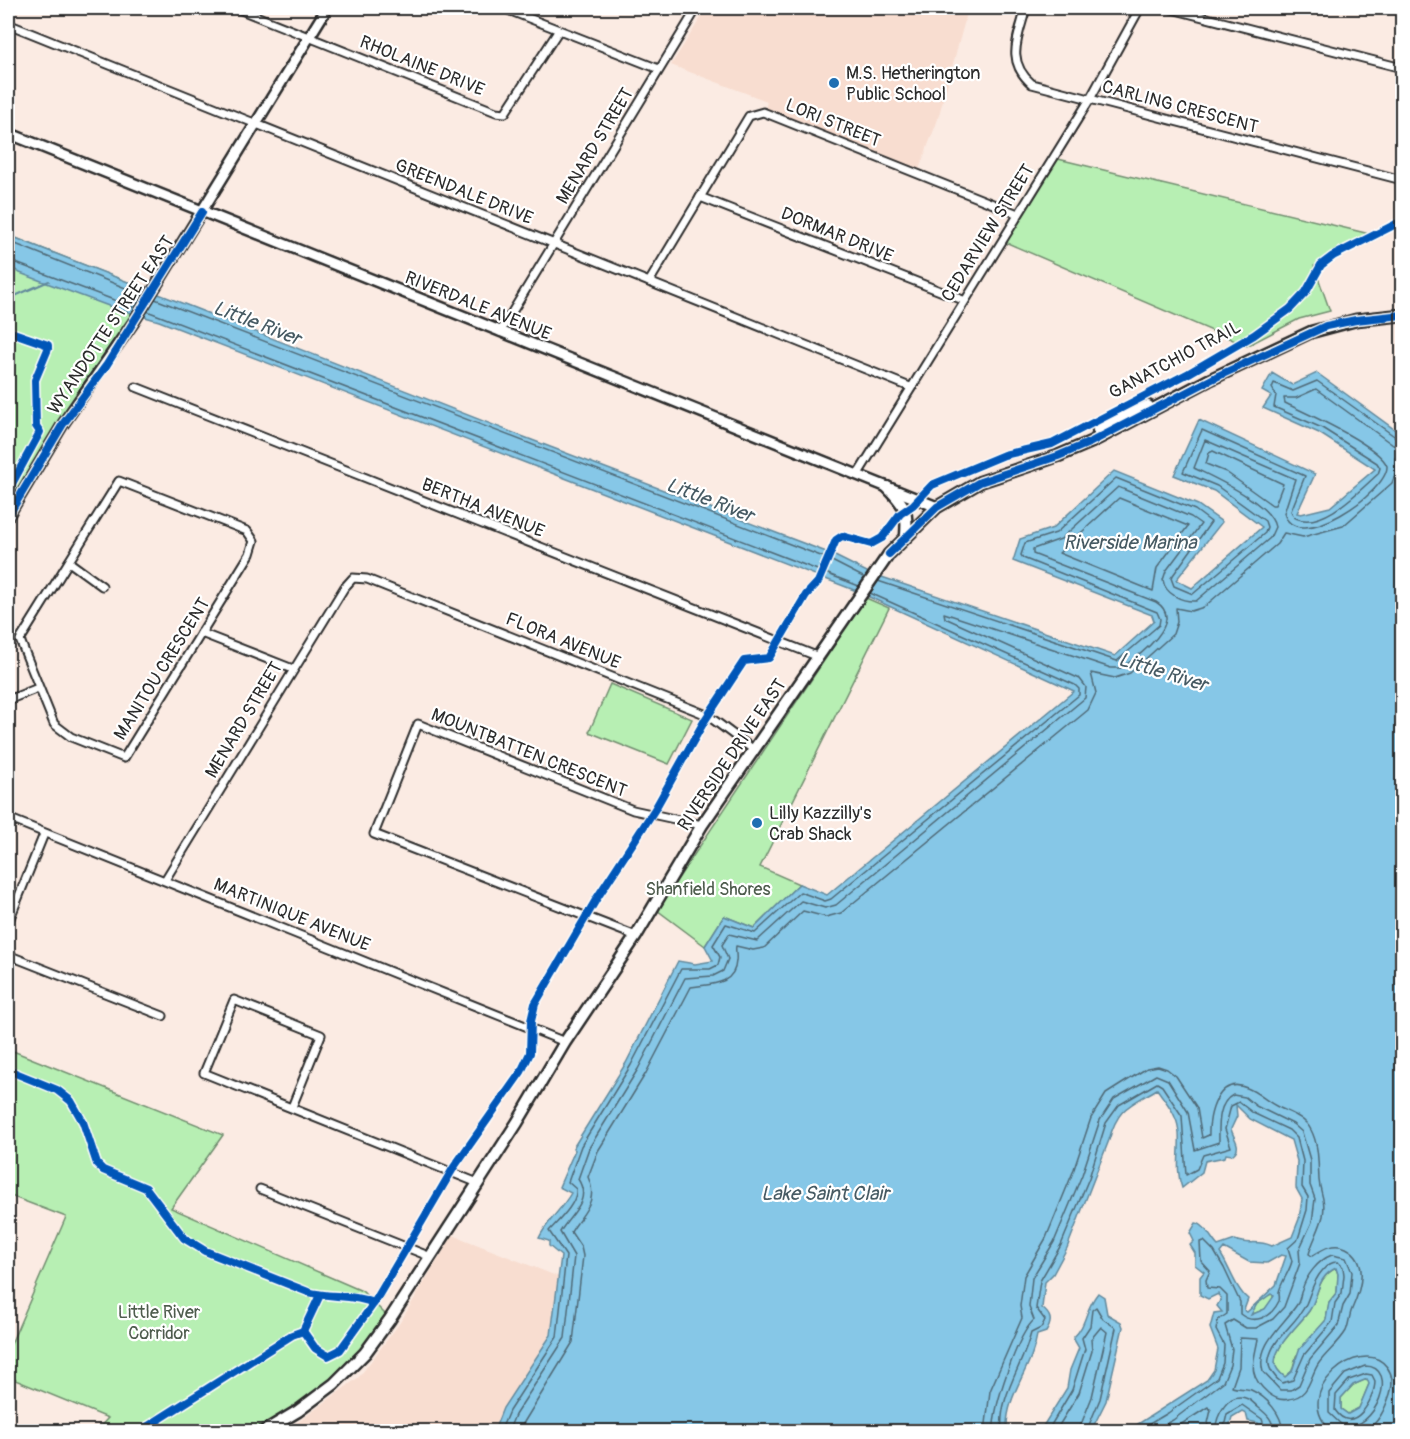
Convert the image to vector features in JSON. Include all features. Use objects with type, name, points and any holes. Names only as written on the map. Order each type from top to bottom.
[{"type":"main road","name":"RIVERSIDE DRIVE EAST","points":[[264,1431],[316,1398],[350,1370],[390,1319],[565,1042],[636,936],[702,825],[888,554],[906,535],[937,507],[980,482],[1058,456],[1326,326],[1402,315]]},
{"type":"main road","points":[[1098,430],[1140,408],[1177,397]]},
{"type":"main road","points":[[888,487],[904,504],[906,535]]},
{"type":"street","name":"RHOLAINE DRIVE","points":[[236,8],[496,112],[505,113],[559,30]]},
{"type":"street","name":"WYANDOTTE STREET EAST","points":[[8,516],[63,424],[134,323],[327,8]]},
{"type":"street","points":[[503,8],[659,69]]},
{"type":"street","name":"MENARD STREET","points":[[500,332],[697,8]]},
{"type":"street","name":"CARLING CRESCENT","points":[[1026,8],[1016,49],[1016,63],[1020,74],[1032,84],[1402,180]]},
{"type":"street","name":"CEDARVIEW STREET","points":[[858,474],[963,300],[1090,99],[1140,8]]},
{"type":"street","points":[[1168,8],[1402,68]]},
{"type":"street","name":"GREENDALE DRIVE","points":[[8,24],[910,387]]},
{"type":"street","name":"LORI STREET","points":[[649,282],[749,116],[764,112],[1018,214]]},
{"type":"street","name":"RIVERDALE AVENUE","points":[[8,133],[937,507]]},
{"type":"street","name":"DORMAR DRIVE","points":[[700,196],[963,300]]},
{"type":"street","name":"BERTHA AVENUE","points":[[136,387],[819,657]]},
{"type":"street","name":"MANITOU CRESCENT","points":[[118,481],[247,531],[254,540],[250,554],[201,633],[124,758],[71,737],[54,724],[21,640],[118,481]]},
{"type":"street","points":[[69,562],[102,586]]},
{"type":"street","name":"MENARD STREET","points":[[165,880],[293,669],[344,588],[353,578]]},
{"type":"street","name":"FLORA AVENUE","points":[[353,578],[367,579],[707,715],[754,750]]},
{"type":"street","points":[[201,633],[293,669]]},
{"type":"street","points":[[8,700],[38,688]]},
{"type":"street","name":"MOUNTBATTEN CRESCENT","points":[[636,936],[374,834],[418,724],[633,810],[702,825]]},
{"type":"street","name":"MARTINIQUE AVENUE","points":[[8,818],[565,1042]]},
{"type":"street","points":[[8,923],[45,834]]},
{"type":"street","points":[[8,955],[162,1016]]},
{"type":"street","points":[[292,1107],[321,1035],[234,1000],[204,1073],[478,1183]]},
{"type":"street","points":[[260,1189],[431,1257]]},
{"type":"street","points":[[8,1430],[12,1431]]},
{"type":"shaded area","name":"M.S. Hetherington Public School","points":[[707,8],[945,8],[967,13],[937,122],[919,169],[765,110],[767,101],[671,65]]},
{"type":"shaded area","points":[[453,1235],[559,1277],[551,1331],[546,1343],[492,1431],[299,1432],[290,1428],[359,1377],[399,1324]]},
{"type":"green space","points":[[1054,158],[1378,236],[1314,266],[1330,311],[1299,319],[1247,346],[1005,242]]},
{"type":"green space","points":[[8,235],[153,292],[8,516]]},
{"type":"green space","name":"Shanfield Shores","points":[[866,598],[889,608],[760,867],[799,884],[754,928],[724,916],[705,946],[657,910]]},
{"type":"green space","points":[[610,684],[692,719],[669,764],[589,732]]},
{"type":"green space","name":"Little River Corridor","points":[[8,1049],[223,1135],[171,1208],[362,1291],[390,1319],[349,1370],[264,1431],[96,1431],[108,1418],[8,1377],[8,1351],[66,1217],[8,1195]]},
{"type":"green space","points":[[1336,1268],[1337,1292],[1329,1302],[1326,1320],[1296,1356],[1292,1371],[1285,1377],[1278,1371],[1275,1364],[1279,1348],[1309,1311],[1321,1282]]},
{"type":"green space","points":[[1273,1294],[1273,1299],[1265,1309],[1251,1315],[1253,1308],[1259,1302]]},
{"type":"green space","points":[[1364,1380],[1369,1381],[1369,1384],[1359,1408],[1348,1414],[1341,1409],[1341,1398],[1353,1385]]},
{"type":"water","name":"Lake Saint Clair","points":[[8,235],[524,437],[829,553],[867,572],[1115,656],[1154,621],[1152,615],[1013,561],[1020,539],[1053,528],[1114,471],[1198,505],[1222,522],[1176,580],[1192,588],[1262,527],[1214,491],[1174,475],[1199,420],[1315,474],[1297,513],[1330,507],[1375,469],[1319,433],[1263,408],[1271,396],[1262,391],[1272,373],[1292,385],[1317,373],[1402,435],[1402,445],[1398,449],[1402,448],[1402,1431],[1261,1431],[1258,1423],[1248,1421],[1246,1413],[1242,1411],[1232,1417],[1228,1431],[1127,1431],[1207,1380],[1214,1370],[1218,1349],[1210,1328],[1214,1313],[1222,1312],[1217,1306],[1221,1299],[1218,1294],[1208,1299],[1200,1295],[1200,1277],[1204,1272],[1195,1265],[1195,1253],[1190,1245],[1194,1241],[1190,1233],[1196,1223],[1205,1229],[1218,1246],[1235,1240],[1272,1246],[1292,1237],[1299,1219],[1302,1199],[1296,1188],[1297,1161],[1291,1140],[1250,1119],[1236,1105],[1237,1116],[1231,1129],[1237,1149],[1232,1155],[1226,1154],[1225,1157],[1205,1161],[1202,1172],[1182,1188],[1179,1170],[1178,1125],[1157,1089],[1126,1108],[1112,1129],[1067,1248],[1053,1274],[1045,1282],[1042,1308],[1049,1316],[1050,1325],[1046,1332],[1037,1335],[1030,1359],[1010,1406],[1007,1431],[494,1431],[503,1408],[551,1335],[561,1256],[549,1246],[549,1241],[539,1238],[571,1193],[559,1187],[575,1150],[573,1148],[626,1063],[678,961],[695,964],[713,961],[705,946],[724,916],[754,928],[799,884],[827,895],[1074,691],[854,590],[159,321],[114,308],[20,273],[8,265]],"holes":[[[1224,1248],[1249,1262],[1267,1263],[1281,1255],[1286,1256],[1276,1285],[1247,1312],[1244,1310],[1248,1299],[1240,1290],[1220,1253]],[[1336,1268],[1337,1292],[1329,1302],[1326,1320],[1299,1350],[1292,1371],[1285,1377],[1276,1366],[1276,1355],[1279,1348],[1309,1311],[1321,1282]],[[1271,1294],[1274,1296],[1265,1309],[1251,1315],[1257,1304]],[[1367,1379],[1369,1384],[1359,1408],[1348,1414],[1341,1409],[1341,1398],[1353,1385]]]},
{"type":"water","points":[[1098,1293],[1104,1297],[1107,1314],[1121,1322],[1123,1327],[1106,1401],[1091,1431],[1040,1431],[1067,1388],[1070,1370],[1079,1348],[1073,1338],[1078,1333]]},
{"type":"waterway","points":[[8,299],[49,281]]},
{"type":"cycle path","points":[[8,516],[63,424],[106,366],[202,212]]},
{"type":"cycle path","name":"GANATCHIO TRAIL","points":[[303,1331],[315,1348],[328,1356],[340,1350],[374,1303],[454,1167],[521,1072],[530,1053],[531,1021],[535,1004],[597,898],[655,809],[705,720],[744,661],[769,658],[806,595],[818,582],[836,540],[842,536],[871,544],[882,538],[900,514],[913,505],[932,485],[1004,455],[1052,444],[1189,373],[1254,335],[1290,309],[1306,292],[1321,265],[1333,256],[1402,221]]},
{"type":"cycle path","points":[[889,554],[937,507],[980,482],[1058,456],[1091,442],[1216,377],[1326,326],[1402,315]]},
{"type":"cycle path","points":[[8,331],[48,345],[35,380],[36,426],[40,432],[8,491]]},
{"type":"cycle path","points":[[8,1070],[57,1090],[71,1101],[83,1122],[97,1164],[103,1170],[146,1188],[184,1238],[205,1251],[308,1292],[358,1298],[374,1303]]},
{"type":"cycle path","points":[[139,1432],[292,1335],[303,1331],[320,1295]]},
{"type":"place","name":"M.S. Hetherington Public School","points":[[834,83]]},
{"type":"place","name":"Lilly Kazzilly's Crab Shack","points":[[757,823]]},
{"type":"water label","name":"Little River","points":[[257,323]]},
{"type":"water label","name":"Little River","points":[[710,500]]},
{"type":"water label","name":"Riverside Marina","points":[[1130,542]]},
{"type":"water label","name":"Little River","points":[[1163,672]]}]
